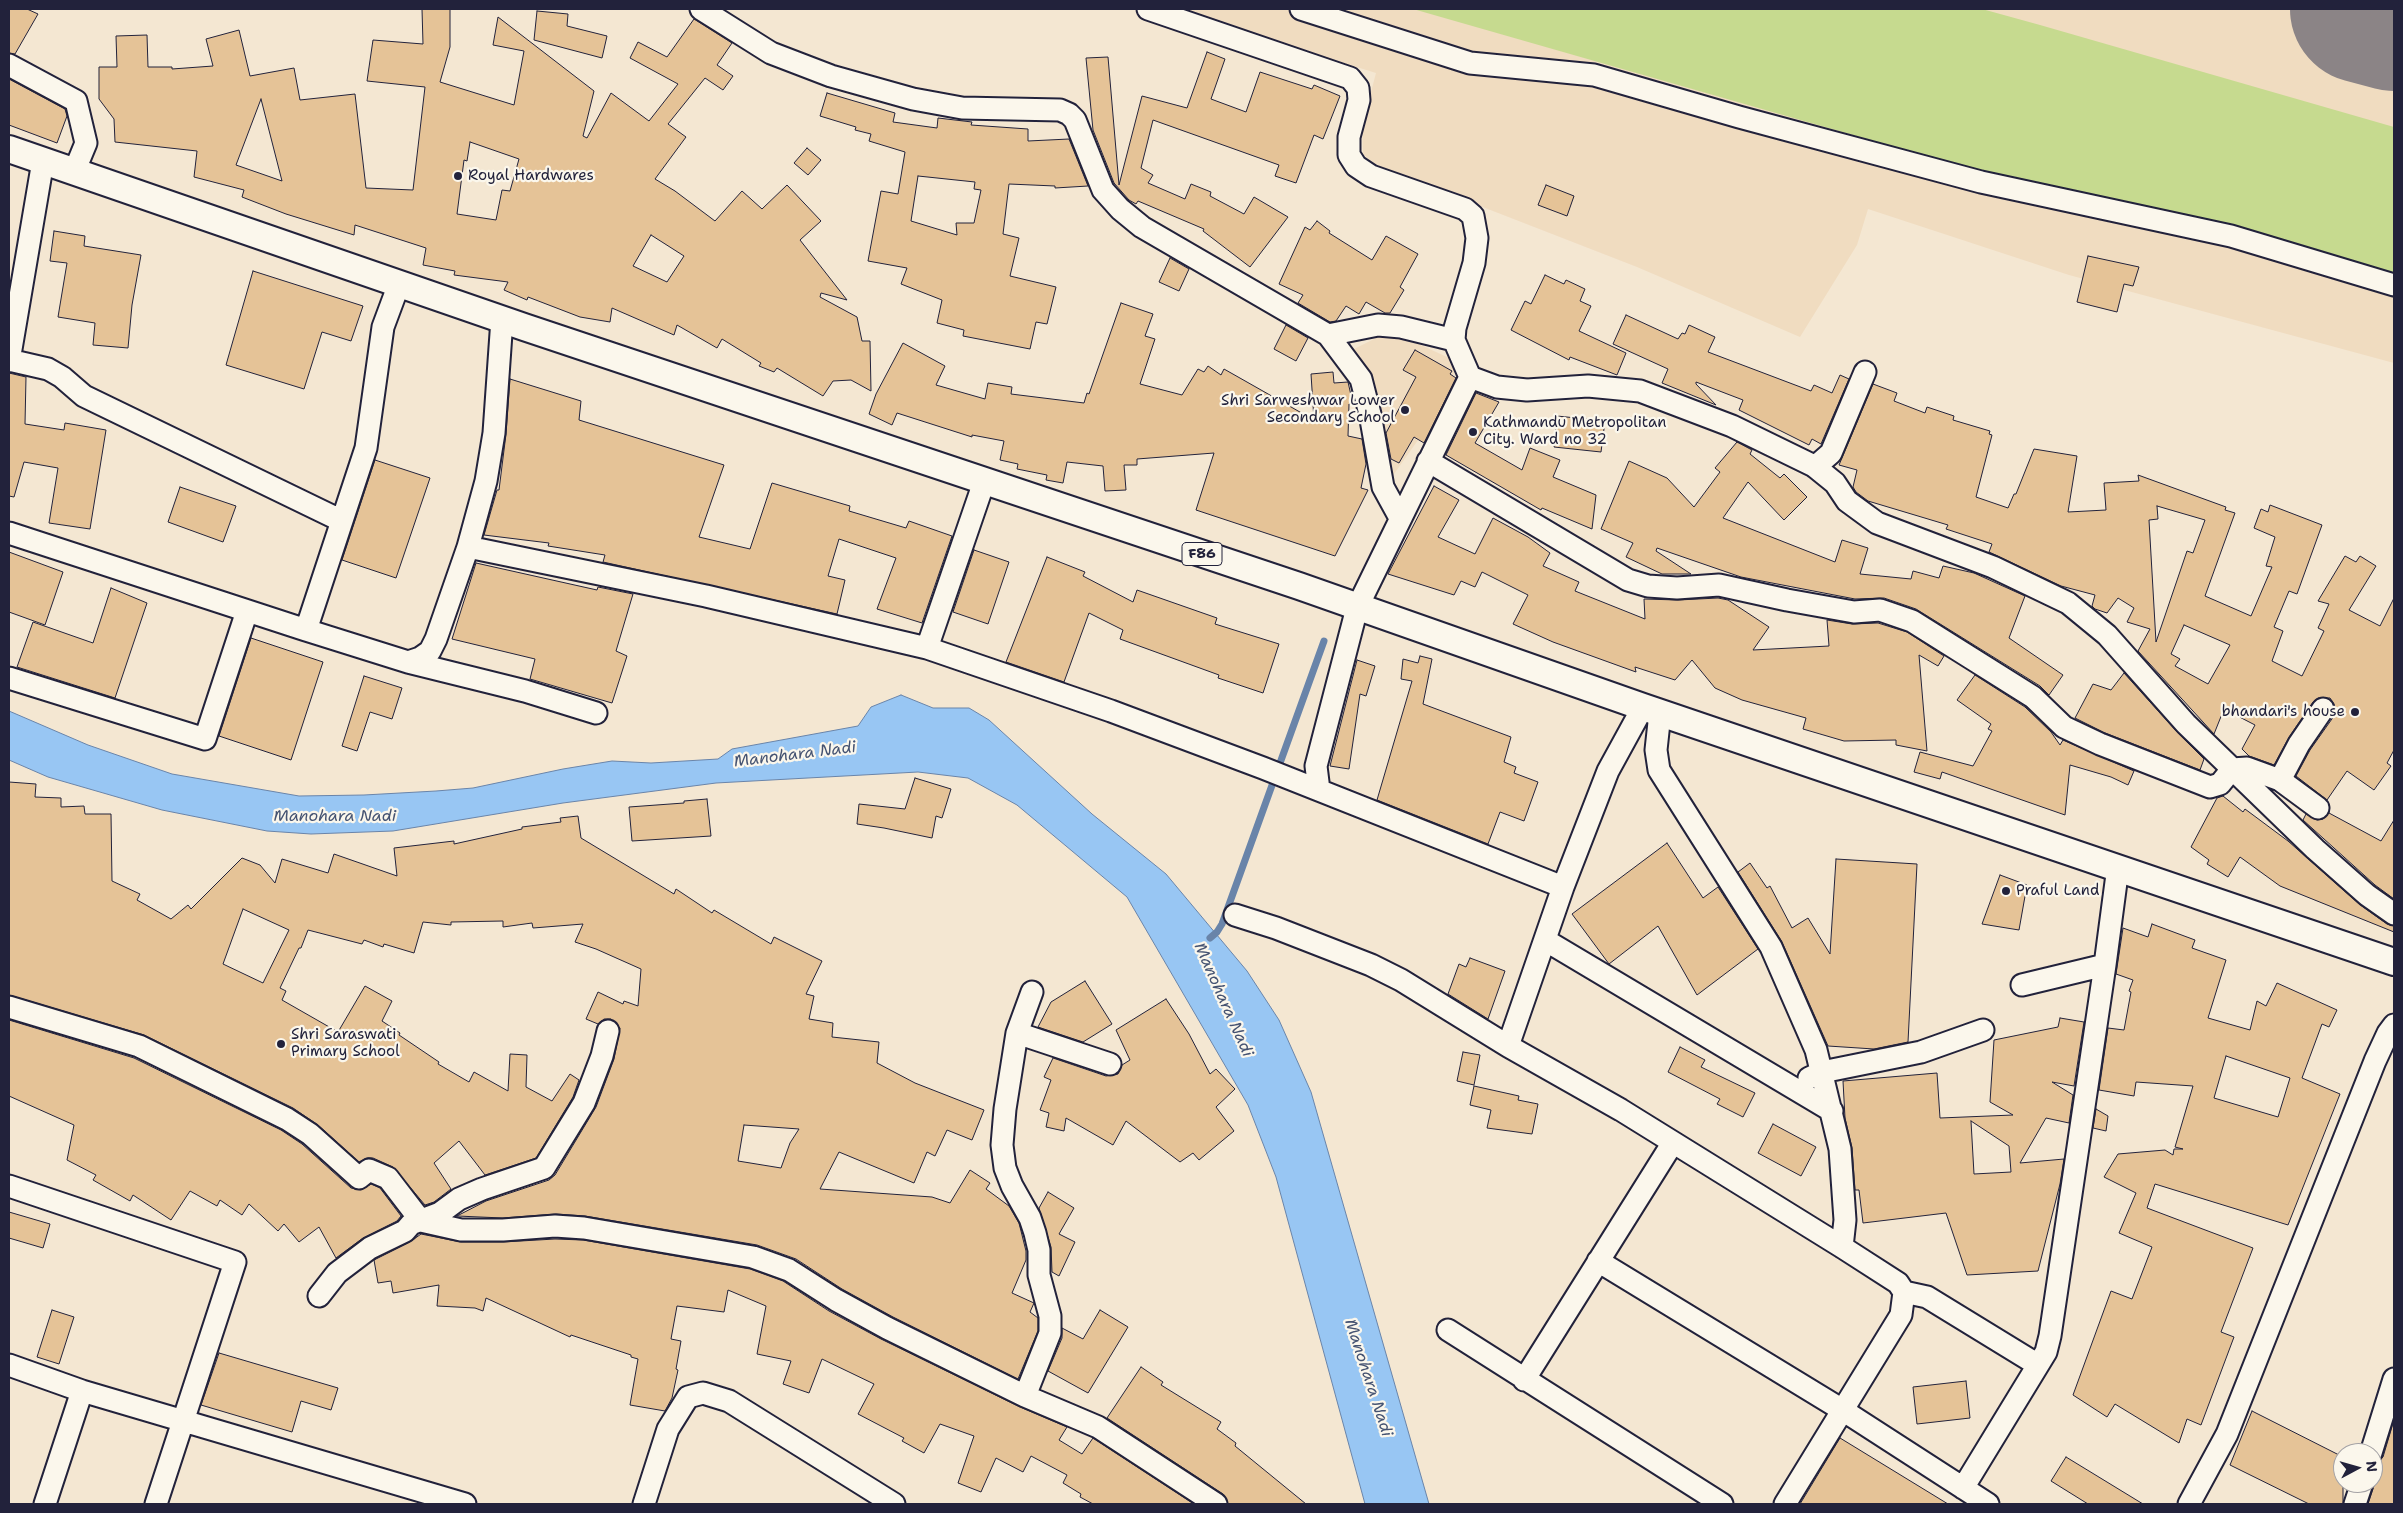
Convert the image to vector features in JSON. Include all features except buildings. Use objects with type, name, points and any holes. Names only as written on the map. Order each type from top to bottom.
[{"type":"main road","name":"F86","points":[[9,150],[1652,710],[2393,958]]},
{"type":"street","points":[[701,9],[771,53],[840,79],[913,99],[962,108],[1060,110],[1069,114],[1075,120],[1103,190],[1120,210],[1142,227],[1328,335],[1360,379],[1370,414],[1383,487],[1400,518]]},
{"type":"street","points":[[1148,9],[1350,78],[1358,88],[1359,100],[1349,137],[1349,155],[1356,166],[1372,176],[1465,210],[1473,216],[1477,238],[1474,263],[1455,328],[1454,340],[1470,377],[1497,387],[1527,390],[1588,386],[1640,391],[1732,426],[1814,467],[1835,483],[1848,501],[1876,523],[1993,567],[2068,603],[2107,635],[2186,724],[2315,849],[2367,895],[2394,914]]},
{"type":"street","points":[[1301,9],[1470,63],[1594,75],[1739,117],[1982,182],[2231,236],[2394,285]]},
{"type":"street","points":[[9,65],[76,101],[86,143],[74,172]]},
{"type":"street","points":[[43,161],[9,360],[48,369],[62,377],[84,396],[342,521]]},
{"type":"street","points":[[306,630],[366,448],[382,327],[399,284]]},
{"type":"street","points":[[408,662],[420,658],[430,651],[468,547],[486,481],[494,432],[502,319]]},
{"type":"street","points":[[1328,335],[1378,325],[1401,327],[1454,340]]},
{"type":"street","points":[[1814,467],[1831,453],[1865,372]]},
{"type":"street","points":[[1312,787],[1357,608],[1470,377]]},
{"type":"street","points":[[1428,461],[1628,580],[1648,586],[1676,588],[1719,585],[1854,612],[1880,610],[1912,621],[2033,696],[2064,727],[2100,744],[2210,787],[2220,784],[2232,769],[2247,768],[2280,780],[2318,808]]},
{"type":"street","points":[[927,648],[984,482]]},
{"type":"street","points":[[9,533],[408,662],[525,691],[596,713]]},
{"type":"street","points":[[468,547],[706,596],[927,648],[1264,768],[1564,887]]},
{"type":"street","points":[[9,678],[205,739],[246,611]]},
{"type":"street","points":[[2280,780],[2322,708]]},
{"type":"street","points":[[1508,1046],[1564,887],[1608,771],[1652,710]]},
{"type":"street","points":[[1652,710],[1659,770],[1771,947],[1816,1050],[1840,1149],[1844,1220],[1842,1247]]},
{"type":"street","points":[[1963,1488],[2046,1352],[2050,1336],[2118,866]]},
{"type":"street","points":[[1234,915],[1276,928],[1371,965],[1401,980],[1508,1046],[1621,1110],[1672,1144],[1898,1283],[1904,1292],[1901,1315],[1844,1411],[1785,1504]]},
{"type":"street","points":[[1545,940],[1832,1111]]},
{"type":"street","points":[[2022,985],[2105,965]]},
{"type":"street","points":[[1025,1396],[1050,1333],[1050,1324],[1039,1275],[1039,1250],[1035,1233],[1005,1168],[1002,1145],[1005,1108],[1017,1033],[1032,992]]},
{"type":"street","points":[[9,1007],[139,1046],[192,1070],[287,1119],[310,1134],[359,1178],[369,1170],[388,1178],[421,1221],[461,1230],[503,1230],[555,1226],[584,1228],[753,1257],[789,1270],[836,1300],[887,1328],[1025,1396],[1098,1428],[1216,1504]]},
{"type":"street","points":[[2189,1504],[2228,1434],[2375,1061],[2394,1026]]},
{"type":"street","points":[[1791,1086],[1822,1072],[1921,1052],[1983,1030]]},
{"type":"street","points":[[319,1296],[337,1273],[350,1262],[370,1248],[404,1231],[412,1224],[440,1213],[467,1196],[544,1168],[584,1103],[602,1056],[608,1031]]},
{"type":"street","points":[[1017,1033],[1110,1064]]},
{"type":"street","points":[[1524,1380],[1672,1144]]},
{"type":"street","points":[[9,1186],[235,1262],[156,1504]]},
{"type":"street","points":[[1598,1261],[1844,1411],[1988,1504]]},
{"type":"street","points":[[1904,1292],[1927,1297],[2038,1365]]},
{"type":"street","points":[[1448,1330],[1722,1504]]},
{"type":"street","points":[[9,1365],[82,1391],[465,1504]]},
{"type":"street","points":[[2375,1443],[2390,1405],[2394,1379]]},
{"type":"street","points":[[45,1504],[82,1391]]},
{"type":"street","points":[[644,1504],[668,1429],[688,1397],[703,1393],[729,1401],[894,1504]]},
{"type":"shaded area","points":[[1188,9],[2394,9],[2394,363],[2069,275],[1868,209],[1857,245],[1800,337],[1637,267],[1385,169],[1372,162],[1363,154],[1362,126],[1376,73],[1198,18]]},
{"type":"shaded area","name":"Shri Sarweshwar Lower Secondary School","points":[[1390,331],[1458,362],[1451,380],[1423,433],[1389,481],[1352,350]]},
{"type":"green space","points":[[1413,9],[1982,9],[2040,25],[2394,127],[2394,290]]},
{"type":"water","name":"Manohara Nadi","points":[[901,695],[933,708],[969,708],[989,720],[1092,814],[1166,874],[1247,971],[1279,1020],[1311,1092],[1429,1504],[1365,1504],[1276,1177],[1248,1105],[1127,897],[1017,805],[968,778],[918,772],[716,783],[563,803],[393,831],[311,834],[267,831],[162,810],[48,777],[9,760],[9,711],[88,745],[172,774],[299,796],[436,791],[473,788],[612,761],[651,763],[718,759],[732,749],[858,726],[871,707]]},
{"type":"waterway","name":"Manohara Nadi","points":[[1210,938],[1222,924],[1324,641]]},
{"type":"runway","points":[[2364,9],[2394,17]]},
{"type":"place","name":"Royal Hardwares","points":[[458,176]]},
{"type":"place","name":"Shri Sarweshwar Lower Secondary School","points":[[1405,410]]},
{"type":"place","name":"Kathmandu Metropolitan City. Ward no 32","points":[[1473,432]]},
{"type":"place","name":"bhandari's house","points":[[2355,712]]},
{"type":"place","name":"Praful Land","points":[[2006,891]]},
{"type":"place","name":"Shri Saraswati Primary School","points":[[281,1044]]}]
